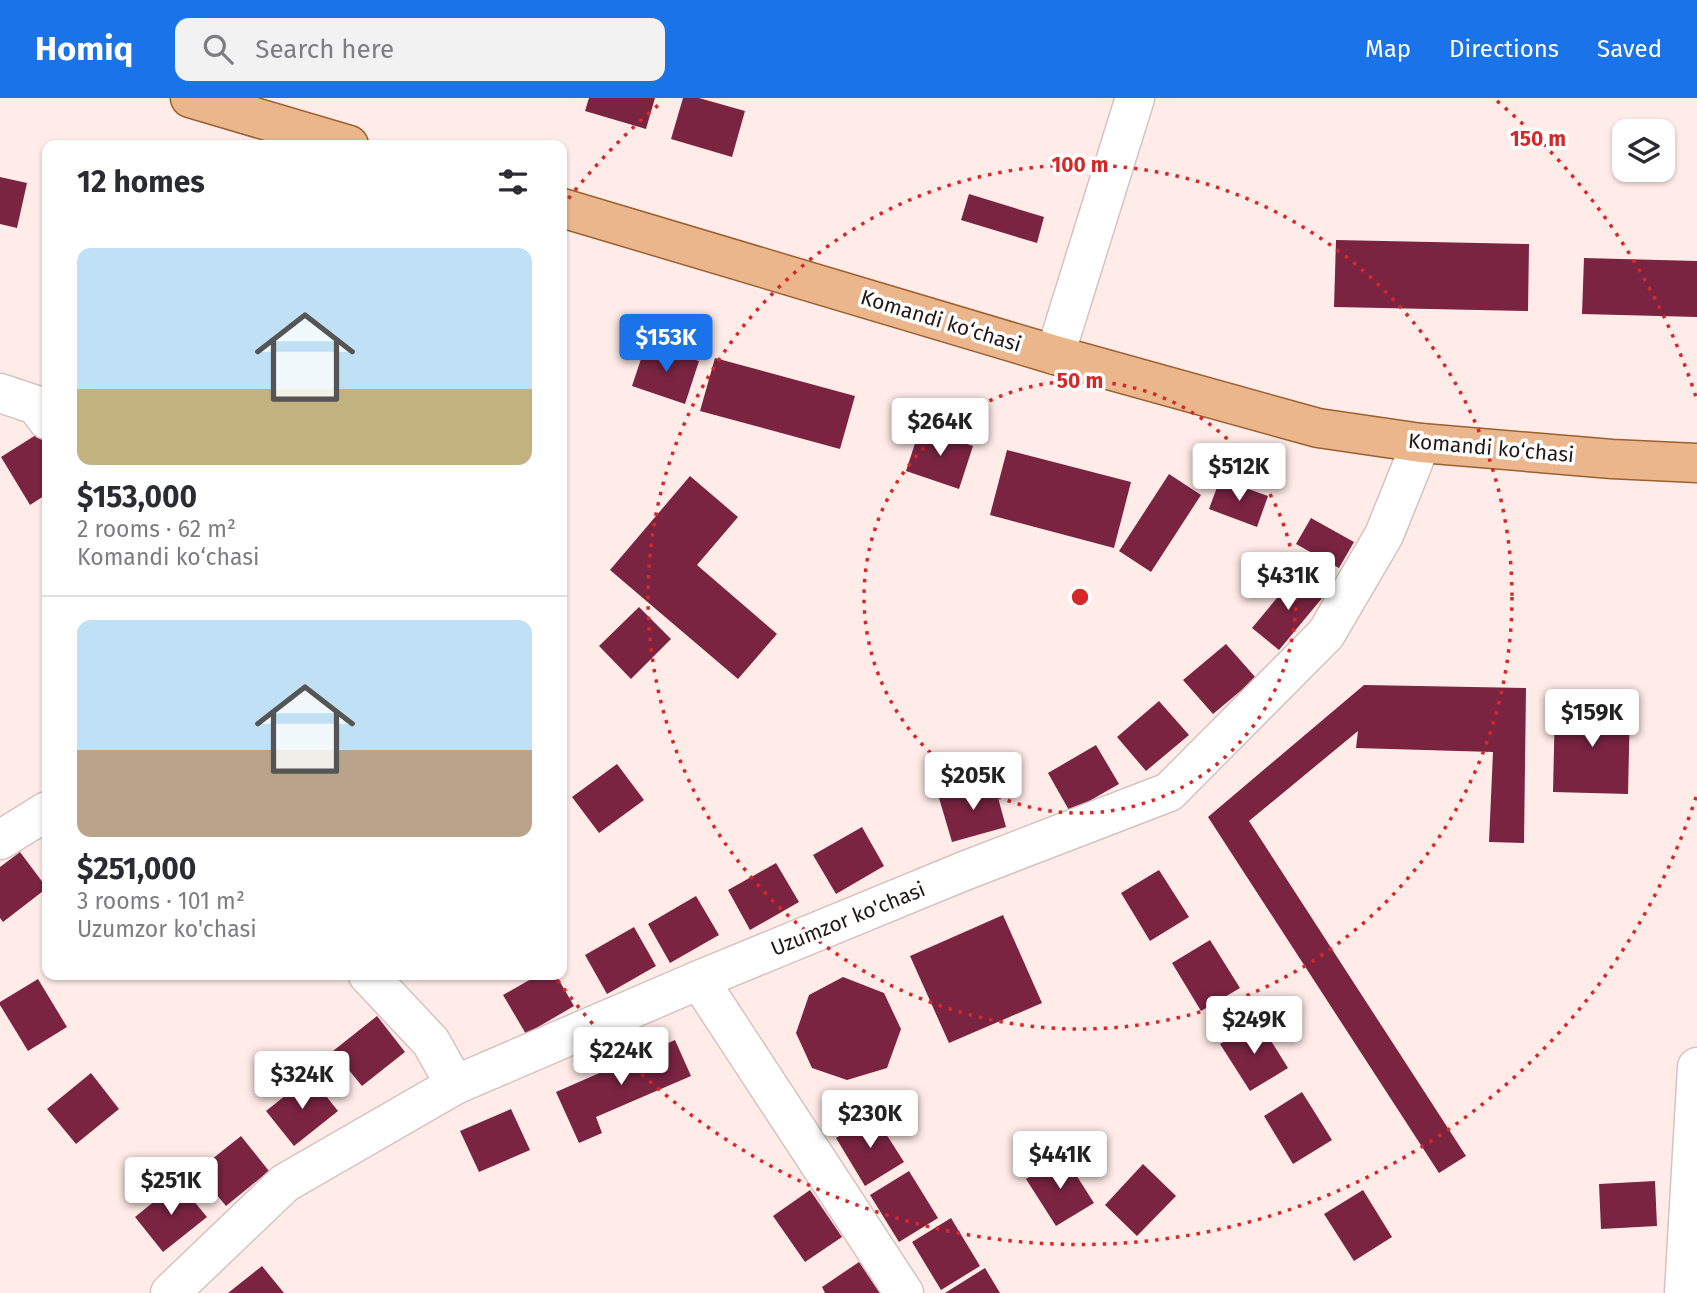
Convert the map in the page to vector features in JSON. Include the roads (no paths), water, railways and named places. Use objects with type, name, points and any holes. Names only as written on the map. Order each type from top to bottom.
[{"type":"main road","points":[[206,100],[333,140]]},
{"type":"main road","name":"Komandi ko‘chasi","points":[[567,209],[1055,355],[1318,428],[1421,443],[1612,459],[1697,463]]},
{"type":"street","points":[[1055,355],[1135,98]]},
{"type":"street","points":[[0,393],[36,405],[42,413]]},
{"type":"street","name":"Uzumzor ko'chasi","points":[[170,1293],[285,1183],[455,1085],[699,980],[1169,792],[1326,634],[1384,535],[1421,443]]},
{"type":"street","points":[[0,839],[42,814]]},
{"type":"street","points":[[373,980],[431,1042],[455,1085]]},
{"type":"street","points":[[699,980],[904,1293]]},
{"type":"street","points":[[1684,1293],[1697,1067]]}]
